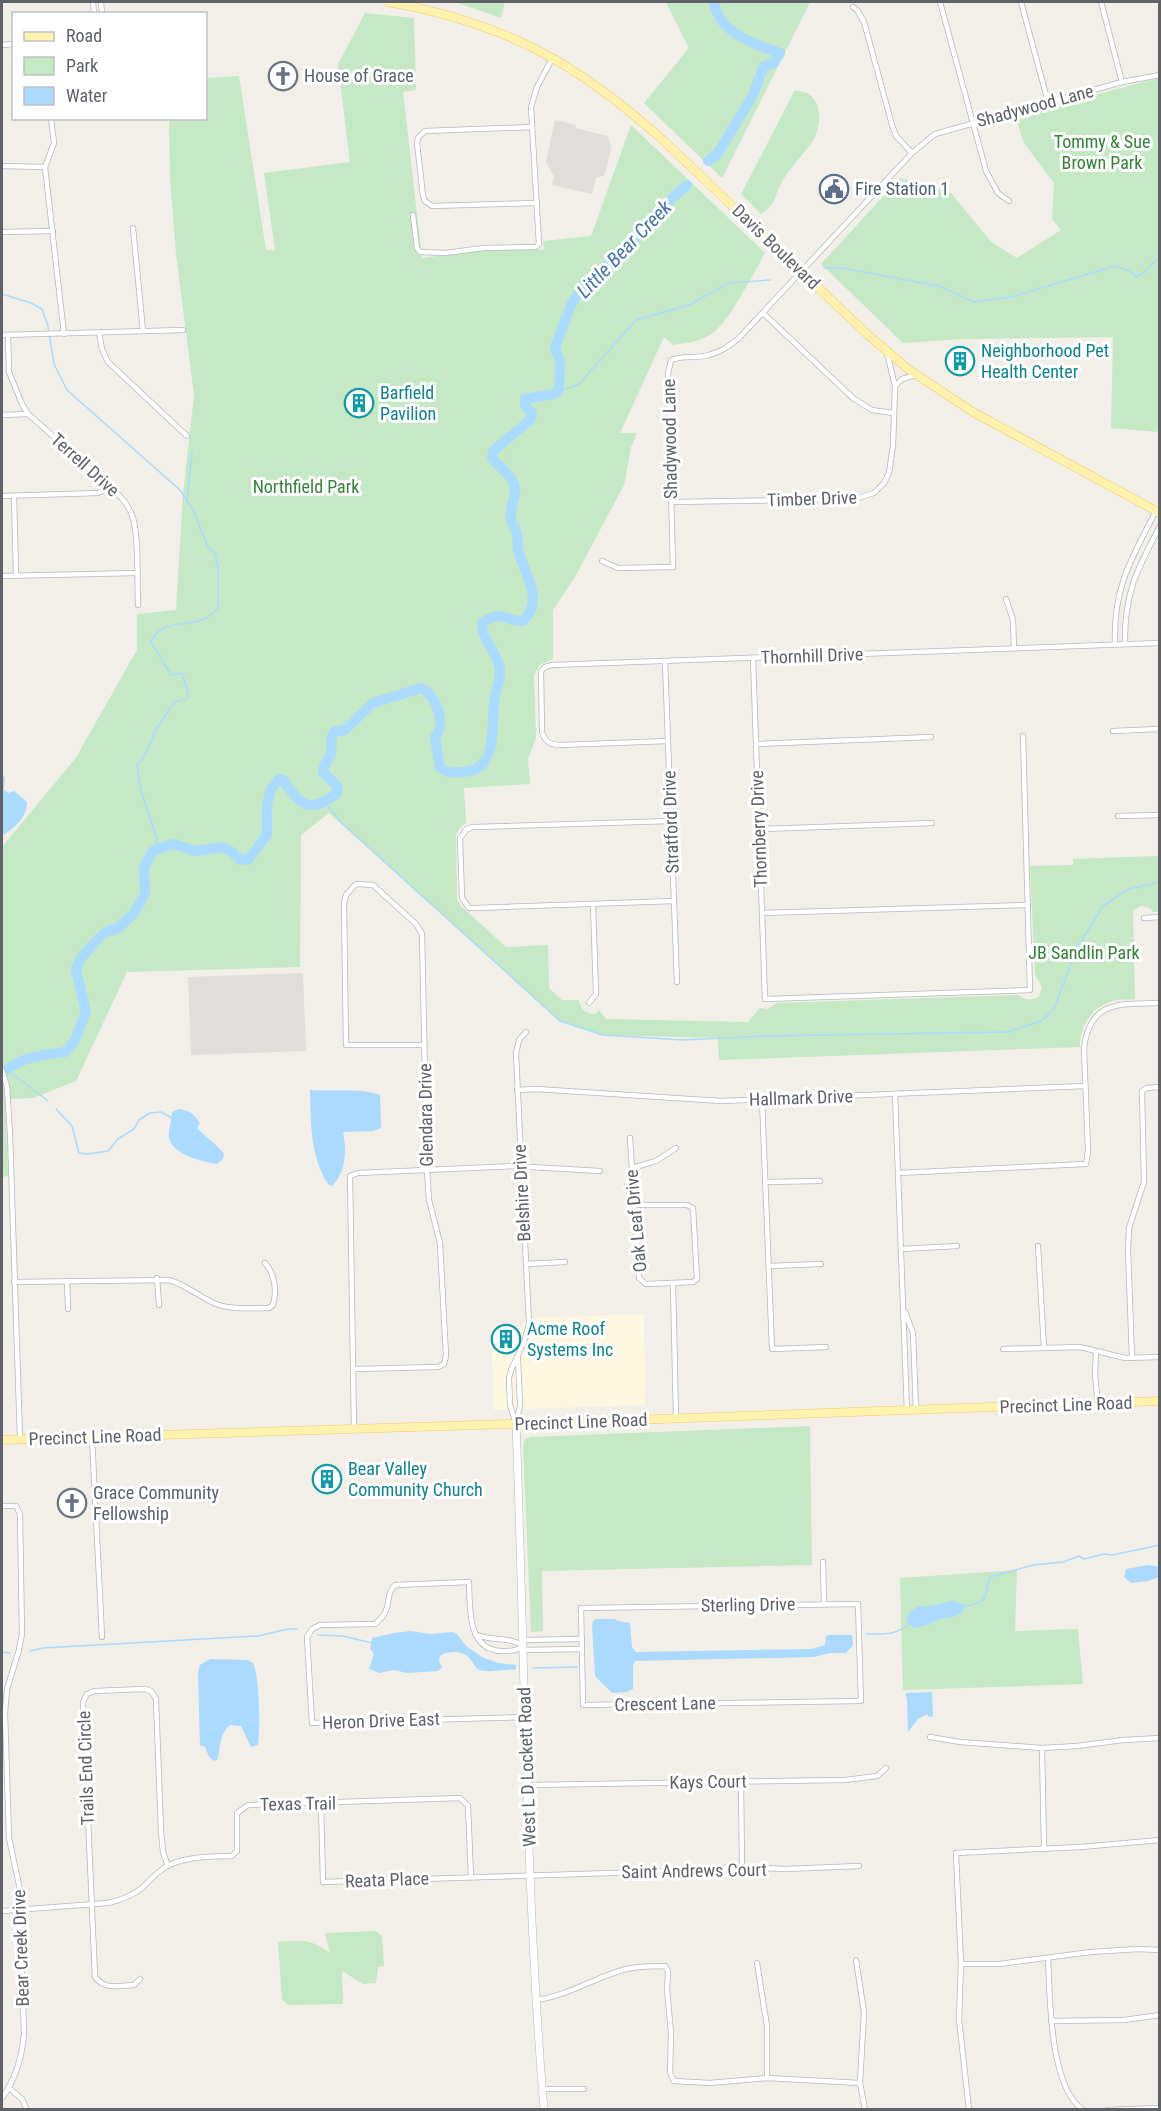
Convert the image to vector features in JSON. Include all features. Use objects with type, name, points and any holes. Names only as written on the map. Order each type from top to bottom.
[{"type":"main road","name":"Davis Boulevard","points":[[388,2],[458,17],[502,33],[553,57],[591,81],[636,115],[886,351],[916,375],[973,412],[1158,512]]},
{"type":"main road","name":"Precinct Line Road","points":[[2,1440],[1160,1401]]},
{"type":"main road","name":"West L D Lockett Road","points":[[516,1424],[530,1875],[544,2109]]},
{"type":"street","points":[[940,2],[986,171],[998,193],[1008,201]]},
{"type":"street","points":[[1021,2],[1048,102]]},
{"type":"street","points":[[1101,2],[1122,82]]},
{"type":"street","points":[[853,7],[864,22],[891,125],[896,136],[912,153]]},
{"type":"street","points":[[413,215],[417,248],[420,252],[445,253],[484,248],[533,248],[539,244],[532,127],[533,97],[553,57]]},
{"type":"street","name":"Shadywood Lane","points":[[602,561],[618,568],[673,567],[668,374],[671,360],[682,356],[708,356],[724,350],[763,313],[912,153],[935,134],[1122,82],[1160,75]]},
{"type":"street","points":[[51,120],[54,143],[45,167],[64,334]]},
{"type":"street","points":[[532,127],[432,130],[421,133],[417,143],[423,196],[428,203],[440,207],[537,203]]},
{"type":"street","points":[[2,166],[45,167]]},
{"type":"street","points":[[133,228],[143,331]]},
{"type":"street","points":[[2,232],[53,231]]},
{"type":"street","points":[[763,313],[854,399],[872,410],[893,413]]},
{"type":"street","points":[[2,335],[183,330]]},
{"type":"street","points":[[99,333],[102,350],[108,362],[187,436]]},
{"type":"street","name":"Terrell Drive","points":[[9,335],[9,372],[28,414],[111,486],[123,499],[132,516],[138,605]]},
{"type":"street","name":"Timber Drive","points":[[671,502],[854,499],[866,496],[879,488],[889,473],[891,462],[895,386],[886,351]]},
{"type":"street","points":[[895,386],[902,379],[916,375]]},
{"type":"street","points":[[2,415],[28,414]]},
{"type":"street","points":[[2,496],[98,493],[111,486]]},
{"type":"street","points":[[14,496],[16,575]]},
{"type":"street","points":[[1115,644],[1116,611],[1122,579],[1158,512]]},
{"type":"street","points":[[1125,644],[1125,614],[1131,586],[1160,526]]},
{"type":"street","points":[[2,576],[136,573]]},
{"type":"street","points":[[1006,599],[1013,620],[1014,648]]},
{"type":"street","name":"Thornhill Drive","points":[[668,741],[561,745],[549,743],[542,732],[541,671],[545,667],[664,661],[1160,642]]},
{"type":"street","name":"Thornberry Drive","points":[[753,658],[765,999],[1030,990],[1028,904]]},
{"type":"street","name":"Stratford Drive","points":[[664,661],[677,982]]},
{"type":"street","points":[[1113,731],[1160,729]]},
{"type":"street","points":[[762,914],[1028,904],[1023,736]]},
{"type":"street","points":[[756,744],[931,737]]},
{"type":"street","points":[[1118,816],[1160,815]]},
{"type":"street","points":[[671,821],[467,829],[460,838],[462,898],[464,904],[469,908],[674,901]]},
{"type":"street","points":[[759,829],[932,823]]},
{"type":"street","name":"Glendara Drive","points":[[353,1369],[438,1367],[444,1364],[446,1356],[440,1243],[429,1200],[426,1171],[424,1045],[422,934],[416,924],[378,890],[367,883],[356,884],[346,895],[344,904],[346,1045],[424,1045]]},
{"type":"street","points":[[589,1003],[596,994],[593,904]]},
{"type":"street","points":[[1144,918],[1160,917]]},
{"type":"street","points":[[898,1173],[1086,1164],[1088,1150],[1085,1034],[1098,1012],[1120,1005],[1160,1003]]},
{"type":"street","name":"Belshire Drive","points":[[516,1424],[510,1405],[509,1378],[529,1324],[517,1090],[517,1046],[526,1032]]},
{"type":"street","points":[[2,1070],[5,1079],[10,1134],[20,1439]]},
{"type":"street","name":"Hallmark Drive","points":[[517,1090],[536,1089],[686,1100],[762,1100],[1085,1086]]},
{"type":"street","points":[[1132,1358],[1128,1250],[1130,1228],[1144,1182],[1142,1091],[1147,1088],[1160,1087]]},
{"type":"street","points":[[895,1094],[907,1410]]},
{"type":"street","points":[[762,1100],[771,1349],[826,1347]]},
{"type":"street","name":"Oak Leaf Drive","points":[[630,1138],[639,1278],[646,1284],[673,1284],[676,1419]]},
{"type":"street","points":[[632,1168],[656,1161],[676,1148]]},
{"type":"street","points":[[354,1429],[350,1176],[358,1173],[521,1167],[600,1172]]},
{"type":"street","points":[[765,1182],[820,1181]]},
{"type":"street","points":[[635,1205],[687,1205],[693,1208],[697,1279],[693,1282],[673,1284]]},
{"type":"street","points":[[901,1249],[957,1246]]},
{"type":"street","points":[[1038,1246],[1044,1348]]},
{"type":"street","points":[[526,1264],[565,1262]]},
{"type":"street","points":[[14,1282],[157,1278],[184,1284],[214,1303],[228,1307],[268,1308],[273,1305],[275,1299],[273,1271],[265,1263]]},
{"type":"street","points":[[768,1266],[821,1264]]},
{"type":"street","points":[[157,1278],[159,1305]]},
{"type":"street","points":[[67,1281],[68,1309]]},
{"type":"street","points":[[904,1309],[913,1333],[916,1410]]},
{"type":"street","points":[[1003,1349],[1080,1347],[1125,1358],[1160,1357]]},
{"type":"street","points":[[1096,1352],[1095,1375],[1098,1404]]},
{"type":"street","name":"Belshire Drive","points":[[516,1424],[519,1406],[519,1356]]},
{"type":"street","points":[[92,1437],[102,1637]]},
{"type":"street","name":"Bear Creek Drive","points":[[2,1506],[18,1508],[20,1514],[23,1620],[19,1650],[5,1699],[9,1838],[17,1874],[20,1909],[24,2034],[21,2057],[9,2088],[2,2098]]},
{"type":"street","points":[[823,1562],[824,1604]]},
{"type":"street","name":"Heron Drive East","points":[[475,1634],[470,1610],[469,1582],[395,1585],[390,1589],[387,1612],[375,1624],[320,1625],[312,1629],[307,1637],[312,1723],[526,1717]]},
{"type":"street","name":"Sterling Drive","points":[[582,1649],[581,1608],[858,1604],[861,1701]]},
{"type":"street","points":[[475,1634],[494,1640],[516,1640],[524,1646],[582,1649]]},
{"type":"street","points":[[475,1634],[478,1641],[493,1651],[516,1651],[524,1646],[582,1639]]},
{"type":"street","name":"Crescent Lane","points":[[582,1649],[583,1705],[861,1701]]},
{"type":"street","name":"Trails End Circle","points":[[92,1905],[87,1795],[88,1751],[84,1731],[83,1702],[87,1694],[95,1691],[145,1689],[151,1691],[156,1699],[160,1831],[168,1866]]},
{"type":"street","points":[[930,1737],[960,1742],[1042,1748],[1160,1738]]},
{"type":"street","points":[[1042,1748],[1044,1848]]},
{"type":"street","name":"Kays Court","points":[[528,1785],[845,1780],[877,1776],[886,1768]]},
{"type":"street","points":[[741,1781],[742,1867]]},
{"type":"street","name":"Texas Trail","points":[[2,1911],[92,1905],[122,1900],[138,1891],[154,1875],[168,1866],[198,1858],[232,1856],[237,1851],[237,1813],[248,1805],[460,1798],[468,1806],[471,1877]]},
{"type":"street","name":"Reata Place","points":[[321,1803],[323,1882],[530,1875]]},
{"type":"street","points":[[2,1839],[9,1838]]},
{"type":"street","points":[[969,2109],[959,2026],[961,1964],[956,1853],[1160,1840]]},
{"type":"street","name":"Saint Andrews Court","points":[[530,1875],[742,1867],[785,1869],[859,1866]]},
{"type":"street","points":[[92,1905],[95,1977],[99,1984],[134,1985],[140,1979]]},
{"type":"street","points":[[961,1964],[999,1964],[1120,1950],[1160,1950]]},
{"type":"street","points":[[1047,1958],[1052,2038],[1064,2082],[1074,2103],[1083,2109]]},
{"type":"street","points":[[856,1960],[864,2012],[860,2083],[865,2109]]},
{"type":"street","points":[[757,1963],[767,2026],[767,2078]]},
{"type":"street","points":[[536,2000],[552,1998],[627,1969],[664,1966],[668,1971],[670,2073],[674,2081],[710,2082],[767,2078],[860,2083]]},
{"type":"street","points":[[1051,2021],[1124,2020],[1160,2015]]},
{"type":"street","points":[[9,2088],[22,2099],[27,2109]]},
{"type":"street","points":[[542,2089],[584,2089]]},
{"type":"street","points":[[1107,2109],[1160,2108]]},
{"type":"shaded area","points":[[555,120],[576,125],[575,128],[608,136],[611,147],[605,175],[596,178],[592,194],[552,185],[554,176],[546,162]]},
{"type":"shaded area","points":[[303,973],[306,1051],[191,1055],[188,977]]},
{"type":"shaded area","points":[[644,1314],[645,1405],[494,1410],[491,1327],[524,1327],[524,1318]]},
{"type":"green space","points":[[455,2],[505,2],[501,18]]},
{"type":"green space","points":[[666,2],[810,2],[722,178],[644,103],[689,48]]},
{"type":"green space","points":[[365,13],[414,18],[416,90],[403,92],[422,258],[484,250],[544,250],[543,241],[591,236],[631,125],[765,253],[725,321],[710,335],[692,342],[673,345],[664,337],[620,433],[637,433],[631,447],[624,485],[575,577],[553,610],[553,659],[539,665],[534,676],[536,738],[528,759],[530,784],[464,788],[466,823],[456,835],[457,899],[461,906],[506,947],[548,945],[549,988],[562,1000],[579,1000],[582,1008],[589,1013],[595,1014],[599,1010],[606,1019],[748,1022],[760,1008],[767,1009],[777,1003],[1018,995],[1028,999],[1039,997],[1042,987],[1035,975],[1030,866],[1073,865],[1073,859],[1159,856],[1159,912],[1153,912],[1150,908],[1141,906],[1134,910],[1135,999],[1116,1000],[1095,1011],[1082,1031],[1080,1047],[719,1060],[718,1038],[603,1035],[560,1021],[329,813],[301,835],[300,967],[127,972],[76,1081],[33,1098],[5,1099],[8,1176],[2,1177],[2,847],[75,759],[137,650],[137,614],[176,610],[183,495],[194,395],[176,254],[170,178],[169,120],[207,120],[207,78],[239,76],[266,250],[275,250],[264,173],[350,162],[338,64]]},
{"type":"green space","name":"Tommy & Sue Brown Park","points":[[1159,78],[1159,432],[1111,428],[1113,337],[962,339],[903,343],[821,264],[900,178],[951,193],[991,242],[1017,258],[1061,230],[1052,219],[1054,183],[1024,143],[1015,116]]},
{"type":"green space","points":[[795,90],[809,94],[814,99],[817,104],[819,124],[812,142],[784,178],[772,204],[761,214],[741,194]]},
{"type":"green space","points":[[810,1426],[812,1565],[542,1571],[543,1631],[531,1632],[523,1446],[525,1439]]},
{"type":"green space","points":[[1017,1570],[1015,1631],[1078,1629],[1083,1684],[903,1690],[900,1578]]},
{"type":"green space","points":[[376,1931],[382,1936],[384,1966],[378,1967],[376,1983],[363,1984],[342,1971],[343,2004],[288,2005],[282,1999],[278,1942],[306,1942],[317,1945],[330,1953],[325,1933]]},
{"type":"water","points":[[2,773],[5,778],[4,790],[8,793],[14,791],[27,802],[22,818],[2,836]]},
{"type":"water","points":[[310,1090],[356,1091],[380,1095],[381,1128],[373,1131],[343,1132],[345,1146],[343,1168],[332,1186],[328,1184],[322,1173],[315,1150],[311,1126]]},
{"type":"water","points":[[179,1109],[186,1110],[193,1115],[200,1123],[197,1128],[224,1154],[223,1159],[217,1164],[188,1156],[171,1143],[169,1134],[172,1112]]},
{"type":"water","points":[[1148,1565],[1159,1567],[1159,1577],[1131,1583],[1124,1577],[1126,1569]]},
{"type":"water","points":[[952,1601],[964,1604],[963,1612],[914,1628],[906,1621],[909,1613],[918,1606],[931,1606]]},
{"type":"water","points":[[596,1619],[615,1619],[630,1623],[632,1647],[636,1652],[812,1649],[825,1645],[826,1636],[829,1635],[852,1635],[853,1645],[846,1653],[830,1653],[814,1657],[635,1661],[633,1689],[627,1692],[612,1693],[595,1676],[592,1625]]},
{"type":"water","points":[[411,1631],[430,1634],[453,1632],[466,1646],[482,1657],[498,1663],[516,1665],[516,1668],[515,1670],[483,1671],[477,1668],[465,1654],[452,1652],[440,1656],[439,1661],[442,1667],[438,1671],[407,1673],[394,1670],[379,1673],[369,1669],[374,1654],[370,1648],[372,1638]]},
{"type":"water","points":[[210,1659],[247,1660],[253,1663],[259,1703],[258,1745],[251,1747],[241,1726],[230,1725],[222,1736],[218,1759],[214,1761],[209,1757],[205,1747],[200,1745],[198,1672],[200,1665]]},
{"type":"water","points":[[932,1692],[933,1716],[929,1717],[927,1714],[918,1719],[908,1732],[905,1695]]},
{"type":"waterway","name":"Little Bear Creek","points":[[708,161],[721,148],[752,97],[764,66],[774,63],[780,53],[748,41],[730,29],[722,21],[714,2]]},
{"type":"waterway","name":"Little Bear Creek","points":[[2,1073],[24,1060],[65,1052],[74,1042],[86,1012],[76,970],[80,959],[100,937],[118,928],[133,914],[145,894],[144,867],[153,851],[173,844],[196,851],[222,847],[239,859],[248,860],[267,835],[267,804],[271,789],[279,779],[283,780],[295,796],[306,804],[319,804],[337,793],[338,787],[323,772],[330,755],[334,732],[345,730],[373,703],[421,688],[435,703],[440,718],[435,737],[440,768],[448,772],[459,772],[474,770],[482,764],[491,746],[494,702],[500,674],[499,664],[484,635],[482,623],[499,616],[523,621],[529,613],[533,597],[512,524],[511,511],[515,487],[509,476],[492,458],[493,451],[530,420],[532,413],[525,405],[525,399],[554,394],[559,390],[560,362],[555,348],[571,305],[582,287],[625,252],[656,213],[687,185]]},
{"type":"waterway","points":[[824,268],[842,268],[939,286],[974,302],[1011,297],[1115,266],[1130,271],[1136,277],[1145,272],[1160,256]]},
{"type":"waterway","points":[[556,393],[579,384],[636,320],[689,305],[729,283],[770,280]]},
{"type":"waterway","points":[[2,294],[42,309],[48,326],[54,364],[67,390],[180,490],[193,510],[207,545],[215,554],[218,567],[218,608],[202,620],[161,630],[151,642],[171,675],[182,673],[188,693],[187,699],[174,702],[137,765],[141,791],[157,839],[153,851]]},
{"type":"waterway","points":[[187,501],[192,452]]},
{"type":"waterway","points":[[325,803],[343,824],[560,1021],[603,1035],[684,1040],[765,1036],[1007,1032],[1041,1021],[1054,1009],[1077,948],[1103,906],[1129,889],[1160,882]]},
{"type":"waterway","points":[[6,1069],[48,1101]]},
{"type":"waterway","points":[[56,1109],[72,1126],[79,1153],[87,1154],[108,1151],[118,1139],[134,1129],[139,1120],[150,1113],[161,1112],[172,1118]]},
{"type":"waterway","points":[[964,1607],[978,1603],[984,1598],[990,1577],[1033,1565],[1063,1562],[1079,1556],[1084,1559],[1160,1545]]},
{"type":"waterway","points":[[866,1634],[893,1632],[908,1624]]},
{"type":"waterway","points":[[30,1651],[43,1648],[258,1636],[297,1629]]},
{"type":"waterway","points":[[318,1635],[343,1636],[372,1643]]},
{"type":"waterway","points":[[2,1652],[10,1653]]},
{"type":"waterway","points":[[533,1668],[577,1667]]},
{"type":"place","name":"House of Grace","points":[[283,76]]},
{"type":"place","name":"Fire Station 1","points":[[834,189]]},
{"type":"place","name":"Neighborhood Pet Health Center","points":[[960,361]]},
{"type":"place","name":"Barfield Pavilion","points":[[359,403]]},
{"type":"place","name":"Acme Roof Systems Inc","points":[[506,1339]]},
{"type":"place","name":"Bear Valley Community Church","points":[[327,1479]]},
{"type":"place","name":"Grace Community Fellowship","points":[[72,1503]]},
{"type":"park label","name":"Northfield Park","points":[[306,487]]},
{"type":"park label","name":"JB Sandlin Park","points":[[1084,953]]}]
